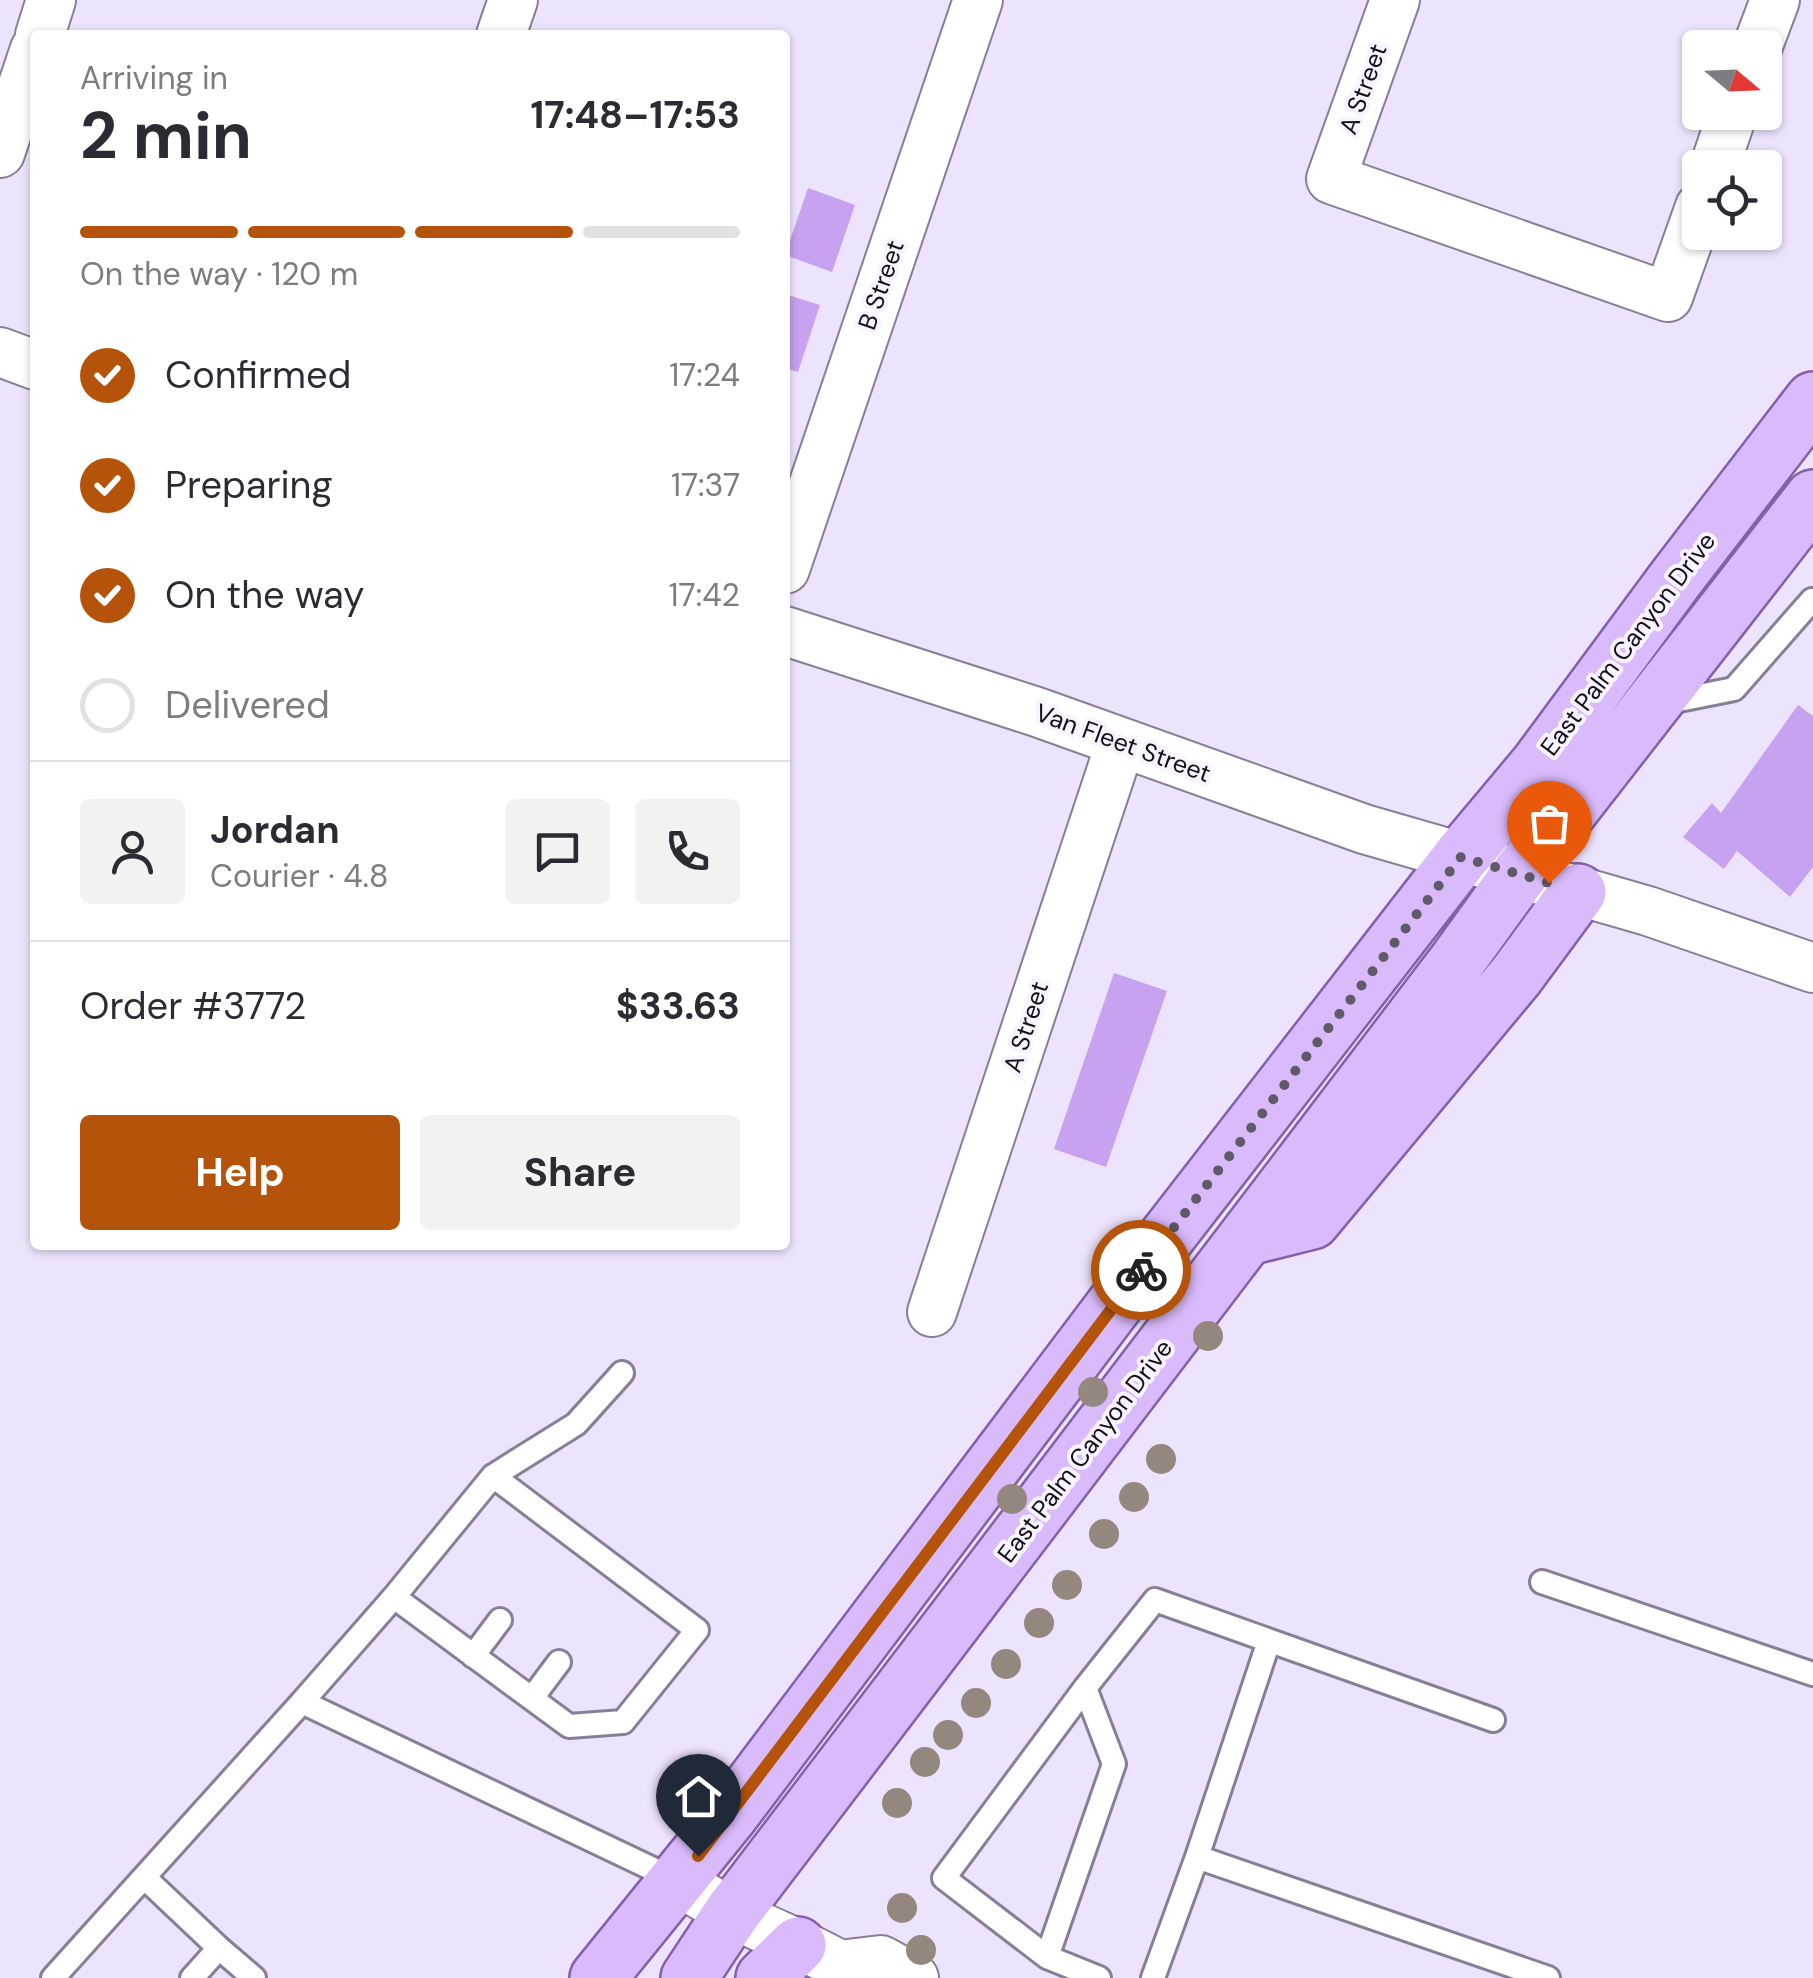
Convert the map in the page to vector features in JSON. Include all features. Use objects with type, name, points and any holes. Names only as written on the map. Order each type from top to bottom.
[{"type":"main road","name":"East Palm Canyon Drive","points":[[598,1978],[730,1815],[1134,1279],[1461,857],[1538,765],[1813,400]]},
{"type":"main road","name":"East Palm Canyon Drive","points":[[689,1978],[732,1913],[1520,874],[1813,498]]},
{"type":"main road","points":[[1248,1237],[1312,1221],[1516,976],[1578,892]]},
{"type":"street","points":[[42,30],[51,0]]},
{"type":"street","points":[[503,30],[513,0]]},
{"type":"street","name":"B Street","points":[[790,554],[978,0]]},
{"type":"street","name":"A Street","points":[[1395,0],[1332,179],[1668,297],[1685,250]]},
{"type":"street","points":[[1764,30],[1775,0]]},
{"type":"street","points":[[0,153],[30,63]]},
{"type":"street","points":[[0,352],[30,362]]},
{"type":"street","name":"Van Fleet Street","points":[[790,633],[1037,712],[1364,829],[1648,911],[1813,968]]},
{"type":"street","name":"A Street","points":[[932,1312],[1121,742]]},
{"type":"street","points":[[678,1881],[812,1967],[880,1960],[914,1978]]},
{"type":"lane","points":[[1651,706],[1734,688],[1812,600]]},
{"type":"lane","points":[[54,1978],[394,1597],[493,1476],[576,1424],[622,1373]]},
{"type":"lane","points":[[394,1597],[569,1726],[623,1722],[697,1630],[618,1583],[560,1542],[493,1476]]},
{"type":"lane","points":[[1542,1582],[1813,1674]]},
{"type":"lane","points":[[1099,1978],[1047,1956],[944,1878],[1154,1600],[1494,1720]]},
{"type":"lane","points":[[474,1656],[500,1620]]},
{"type":"lane","points":[[1153,1978],[1270,1641]]},
{"type":"lane","points":[[532,1698],[559,1662]]},
{"type":"lane","points":[[1047,1956],[1114,1764],[1085,1688]]},
{"type":"lane","points":[[302,1702],[678,1881]]},
{"type":"lane","points":[[1197,1858],[1548,1978]]},
{"type":"lane","points":[[145,1878],[254,1978]]},
{"type":"lane","points":[[192,1978],[219,1948]]},
{"type":"building","points":[[808,188],[855,205],[832,272],[790,257],[790,240]]},
{"type":"building","points":[[790,296],[820,305],[798,372],[790,370]]},
{"type":"building","points":[[1798,705],[1813,716],[1813,867],[1790,897],[1737,851],[1724,869],[1683,837],[1712,803],[1721,813]]},
{"type":"building","points":[[1114,973],[1167,991],[1106,1167],[1054,1149]]},
{"type":"way so far","points":[[1141,1270],[1461,857],[1549,883]]},
{"type":"route","points":[[698,1856],[1141,1270]]}]
